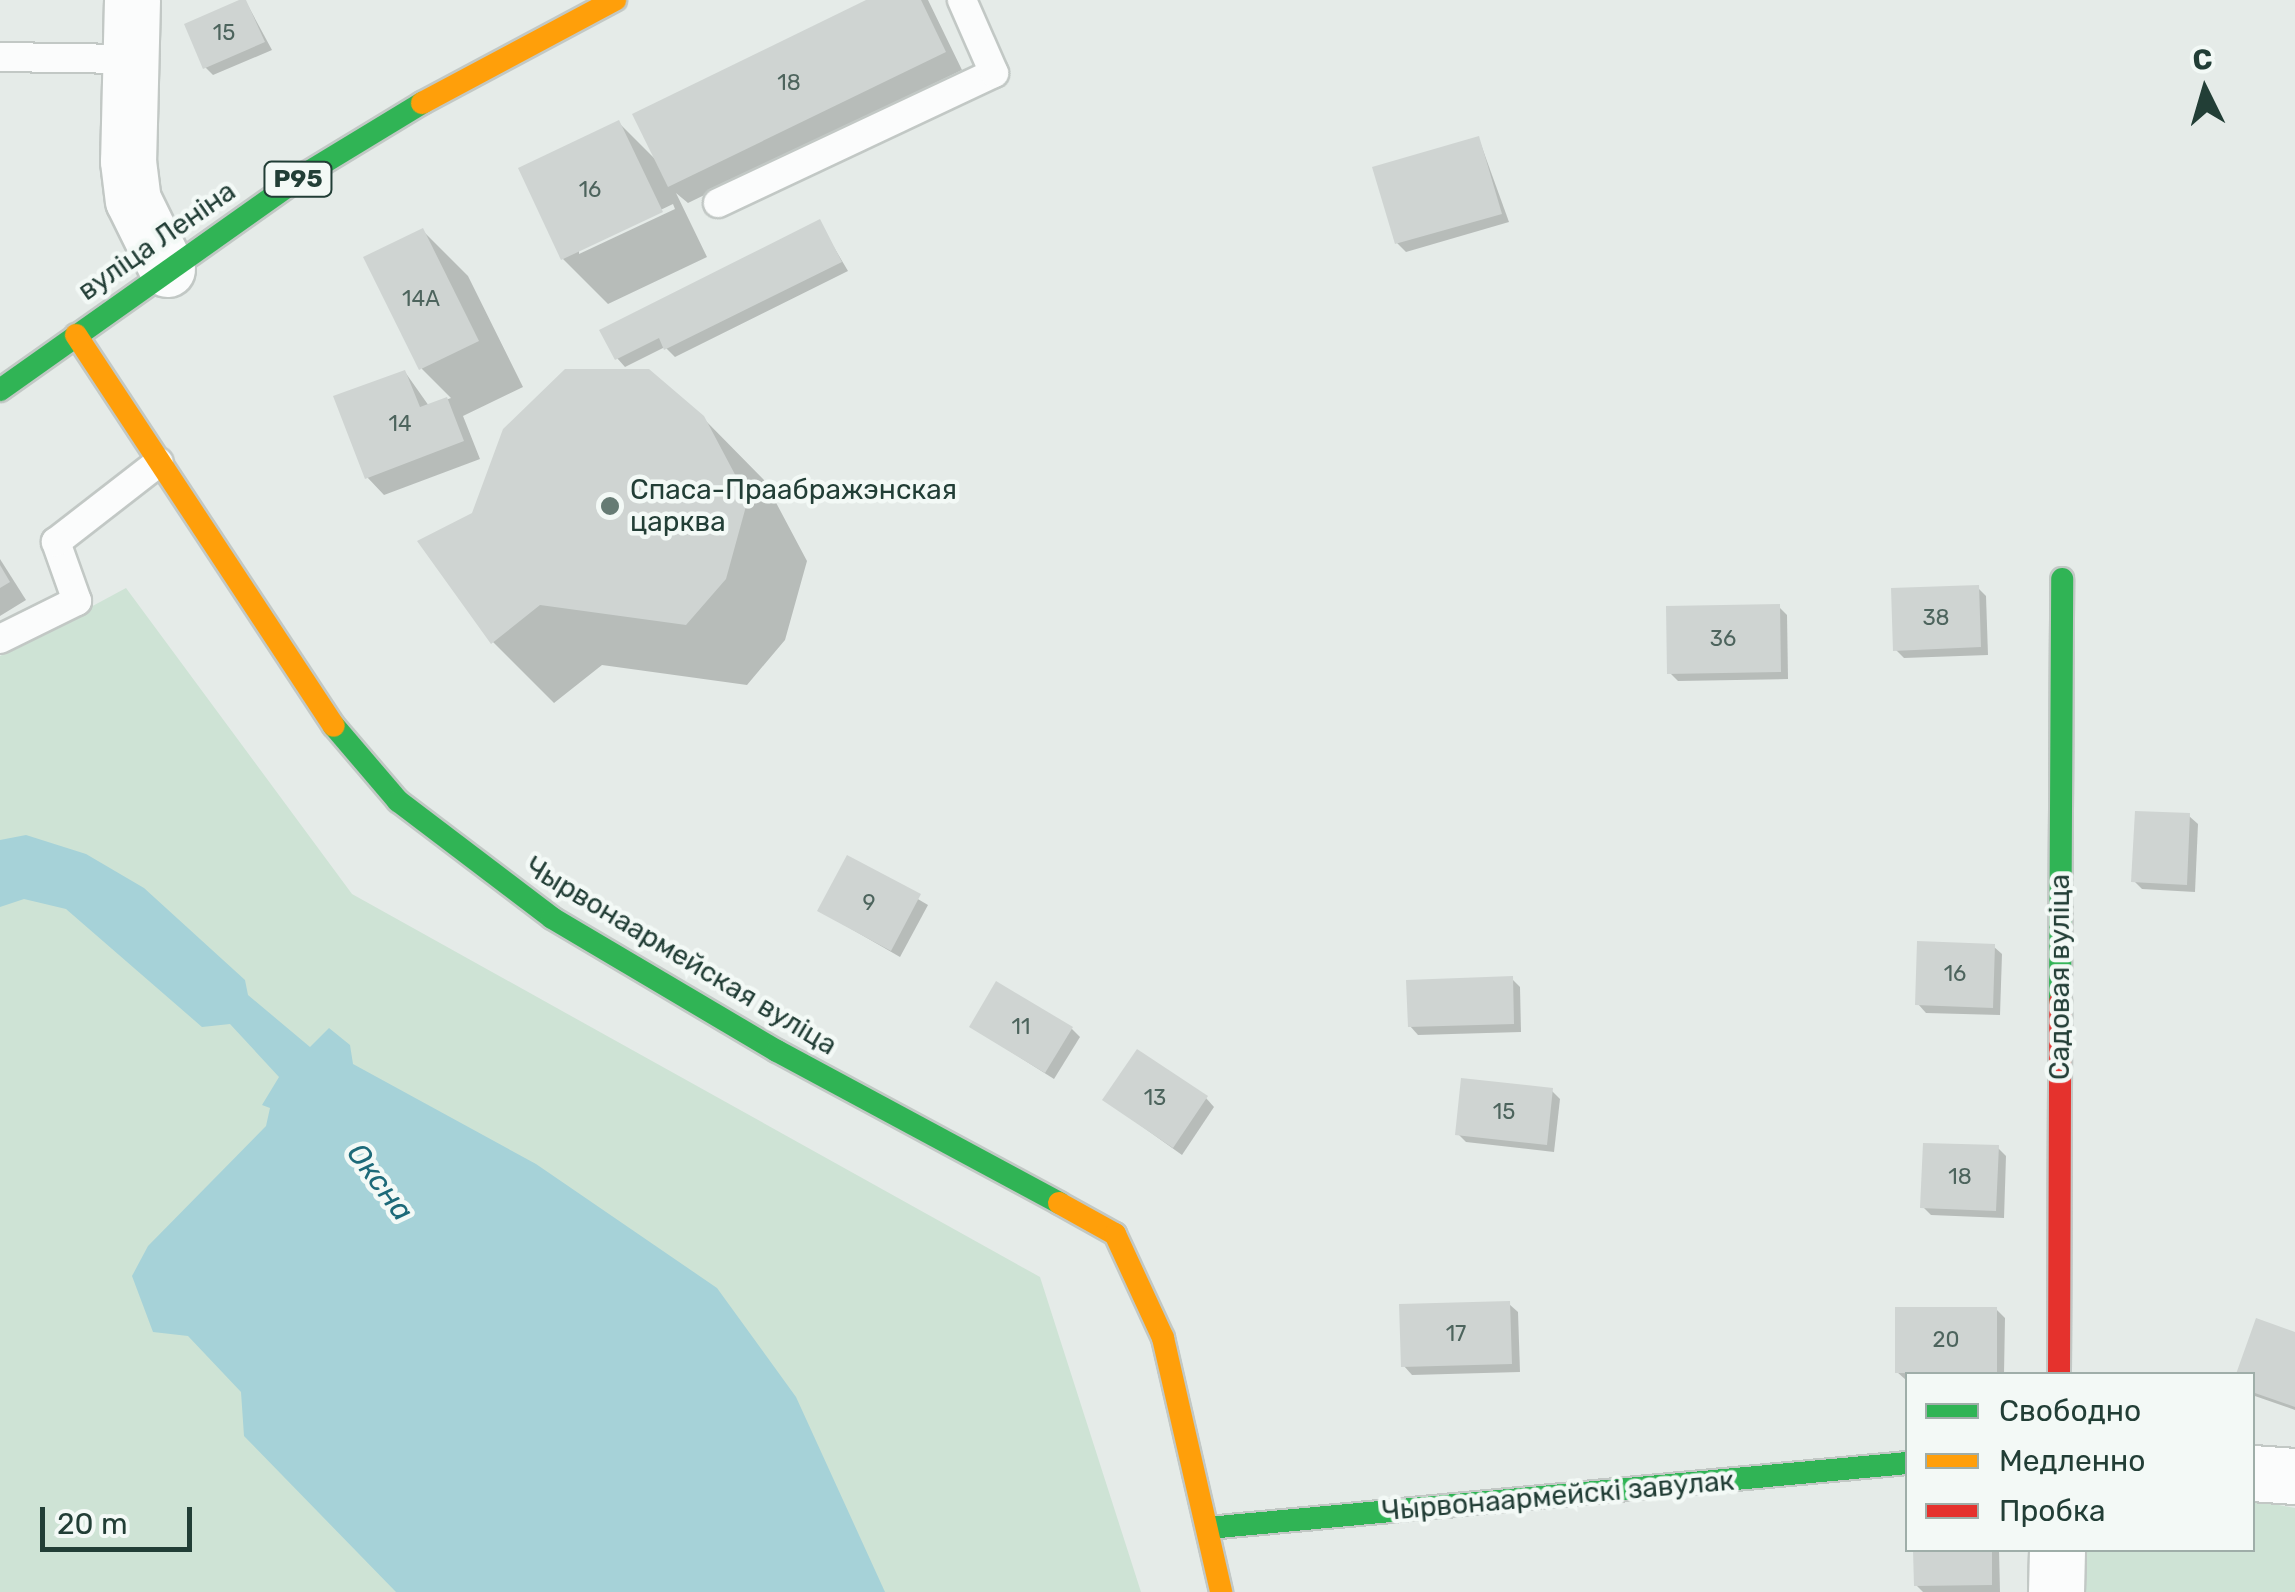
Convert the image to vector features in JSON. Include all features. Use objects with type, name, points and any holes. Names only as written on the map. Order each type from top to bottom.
[{"type":"street","points":[[132,0],[133,200],[166,269]]},
{"type":"street","name":"вуліца Леніна","points":[[0,390],[307,172],[478,69],[615,0]]},
{"type":"street","name":"Чырвонаармейская вуліца","points":[[76,335],[332,724],[398,801],[552,918],[777,1051],[1115,1234],[1163,1338],[1221,1592]]},
{"type":"street","name":"Садовая вуліца","points":[[2059,1372],[2062,578]]},
{"type":"street","name":"Чырвонаармейскі завулак","points":[[1208,1528],[1905,1463]]},
{"type":"street","points":[[2255,1473],[2295,1476]]},
{"type":"street","points":[[2056,1592],[2057,1552]]},
{"type":"lane","points":[[718,202],[994,73],[962,0]]},
{"type":"lane","points":[[0,57],[130,60]]},
{"type":"lane","points":[[0,639],[77,602],[56,542],[158,462]]},
{"type":"green space","points":[[126,588],[352,894],[1040,1277],[1141,1592],[0,1592],[0,656]]},
{"type":"green space","points":[[2255,1500],[2295,1508],[2295,1592],[2082,1592],[2083,1552],[2255,1552]]},
{"type":"water","name":"Оксна","points":[[26,835],[86,854],[144,888],[245,980],[248,995],[310,1047],[329,1028],[350,1045],[353,1064],[536,1164],[717,1288],[796,1397],[885,1592],[396,1592],[244,1436],[241,1392],[188,1336],[153,1332],[132,1276],[148,1246],[266,1126],[270,1108],[262,1105],[279,1077],[230,1024],[202,1027],[66,909],[24,899],[0,907],[0,840]]},
{"type":"building","points":[[246,0],[265,42],[203,69],[184,24]]},
{"type":"building","points":[[866,0],[921,0],[946,52],[668,187],[632,114]]},
{"type":"building","points":[[619,120],[663,212],[561,260],[518,168]]},
{"type":"building","points":[[1479,136],[1502,214],[1395,244],[1372,167]]},
{"type":"building","points":[[820,219],[842,262],[664,350],[659,338],[615,360],[599,330]]},
{"type":"building","points":[[423,228],[479,341],[419,370],[363,257]]},
{"type":"building","name":"Спаса-Праабражэнская царква","points":[[565,369],[649,369],[704,416],[748,499],[726,579],[686,625],[540,605],[491,644],[417,541],[472,513],[503,429]]},
{"type":"building","points":[[405,370],[420,407],[447,397],[464,441],[365,479],[333,396]]},
{"type":"building","points":[[0,565],[10,582],[0,588]]},
{"type":"building","points":[[1979,585],[1981,647],[1893,651],[1891,588]]},
{"type":"building","points":[[1780,604],[1781,672],[1667,674],[1666,606]]},
{"type":"building","points":[[2135,811],[2190,813],[2187,885],[2131,882]]},
{"type":"building","points":[[847,855],[921,894],[891,951],[817,911]]},
{"type":"building","points":[[1917,941],[1995,944],[1993,1008],[1915,1005]]},
{"type":"building","points":[[1513,976],[1514,1024],[1408,1027],[1406,980]]},
{"type":"building","points":[[996,981],[1073,1027],[1045,1073],[969,1027]]},
{"type":"building","points":[[1137,1049],[1208,1096],[1173,1148],[1102,1100]]},
{"type":"building","points":[[1461,1078],[1553,1088],[1547,1145],[1455,1135]]},
{"type":"building","points":[[1923,1143],[1999,1145],[1996,1211],[1920,1208]]},
{"type":"building","points":[[1510,1301],[1512,1364],[1401,1367],[1399,1304]]},
{"type":"building","points":[[1895,1307],[1997,1307],[1997,1372],[1895,1373]]},
{"type":"building","points":[[2256,1318],[2295,1332],[2295,1407],[2255,1393],[2255,1372],[2237,1372]]},
{"type":"building","points":[[1913,1552],[1992,1552],[1992,1585],[1914,1586]]},
{"type":"traffic: fast","points":[[0,390],[307,173],[422,103]]},
{"type":"traffic: fast","points":[[2060,1001],[2062,579]]},
{"type":"traffic: fast","points":[[334,726],[398,801],[552,918],[777,1051],[1059,1203]]},
{"type":"traffic: fast","points":[[1208,1528],[1905,1463]]},
{"type":"traffic: slow","points":[[422,103],[615,0]]},
{"type":"traffic: slow","points":[[76,335],[334,726]]},
{"type":"traffic: slow","points":[[1059,1203],[1115,1234],[1163,1338],[1221,1592]]},
{"type":"traffic: jam","points":[[2059,1372],[2060,1001]]},
{"type":"place","name":"Спаса-Праабражэнская царква","points":[[610,506]]}]
